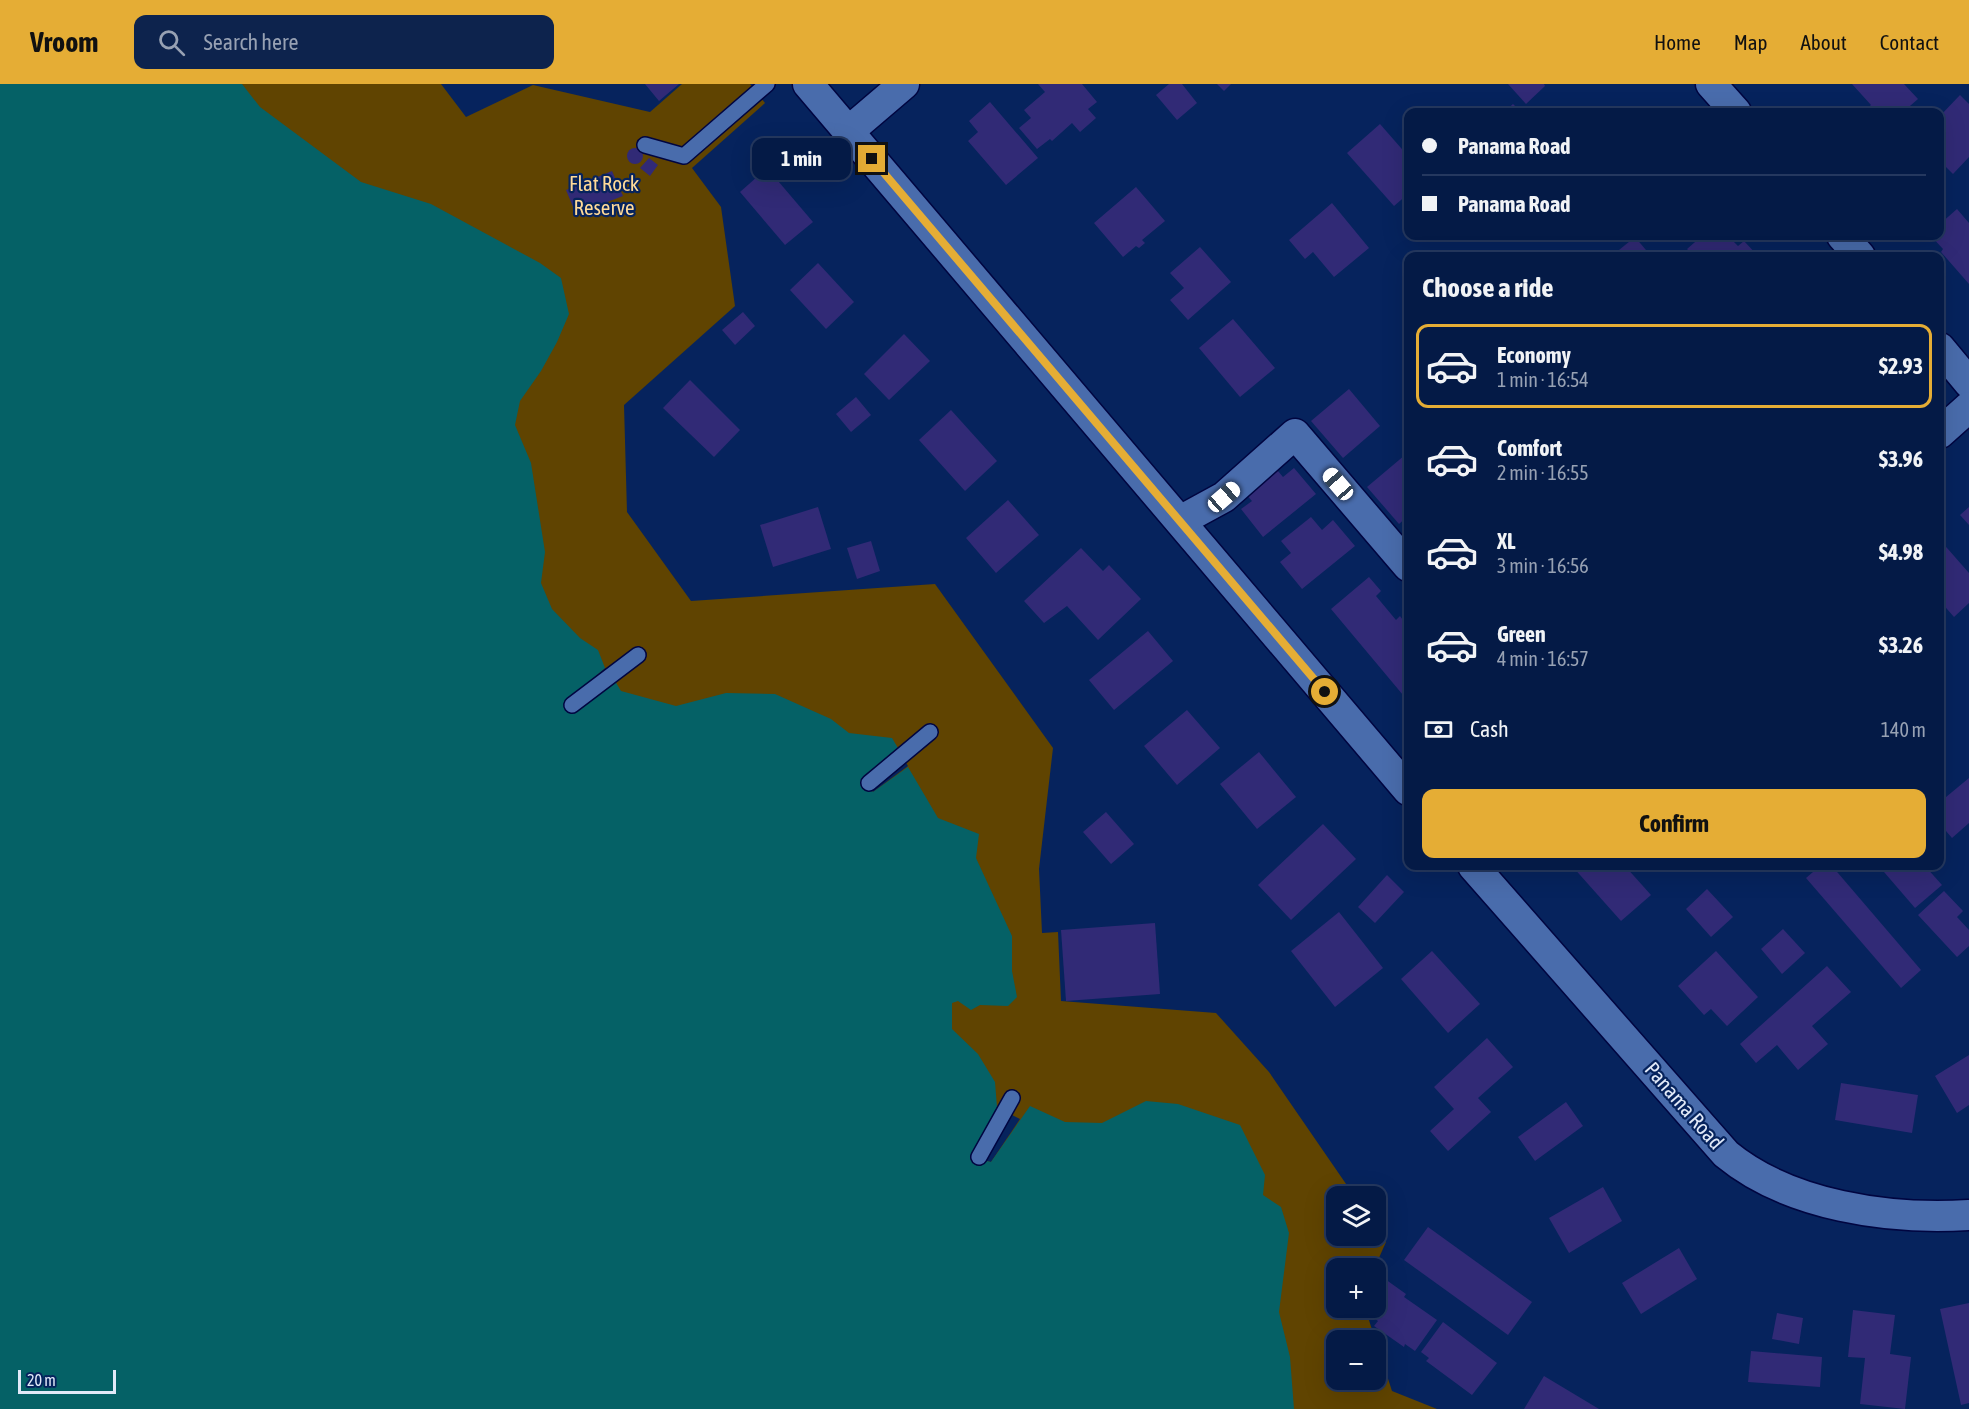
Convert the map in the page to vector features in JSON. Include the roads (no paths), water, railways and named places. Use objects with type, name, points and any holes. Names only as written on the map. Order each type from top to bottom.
[{"type":"street","points":[[808,84],[1404,785]]},
{"type":"street","points":[[849,131],[904,84]]},
{"type":"street","points":[[1711,84],[1732,108]]},
{"type":"street","points":[[1846,240],[1856,252]]},
{"type":"street","points":[[1944,353],[1969,383]]},
{"type":"street","points":[[1944,429],[1969,407]]},
{"type":"street","points":[[1180,521],[1224,497],[1295,434],[1404,561]]},
{"type":"street","name":"Panama Road","points":[[1476,870],[1725,1154],[1737,1163],[1781,1187],[1860,1210],[1913,1217],[1969,1215]]},
{"type":"lane","points":[[645,145],[684,156],[767,84]]},
{"type":"lane","points":[[572,705],[638,655]]},
{"type":"lane","points":[[868,783],[930,732]]},
{"type":"lane","points":[[979,1157],[1012,1098]]},
{"type":"park label","name":"Flat Rock Reserve","points":[[604,196]]}]
